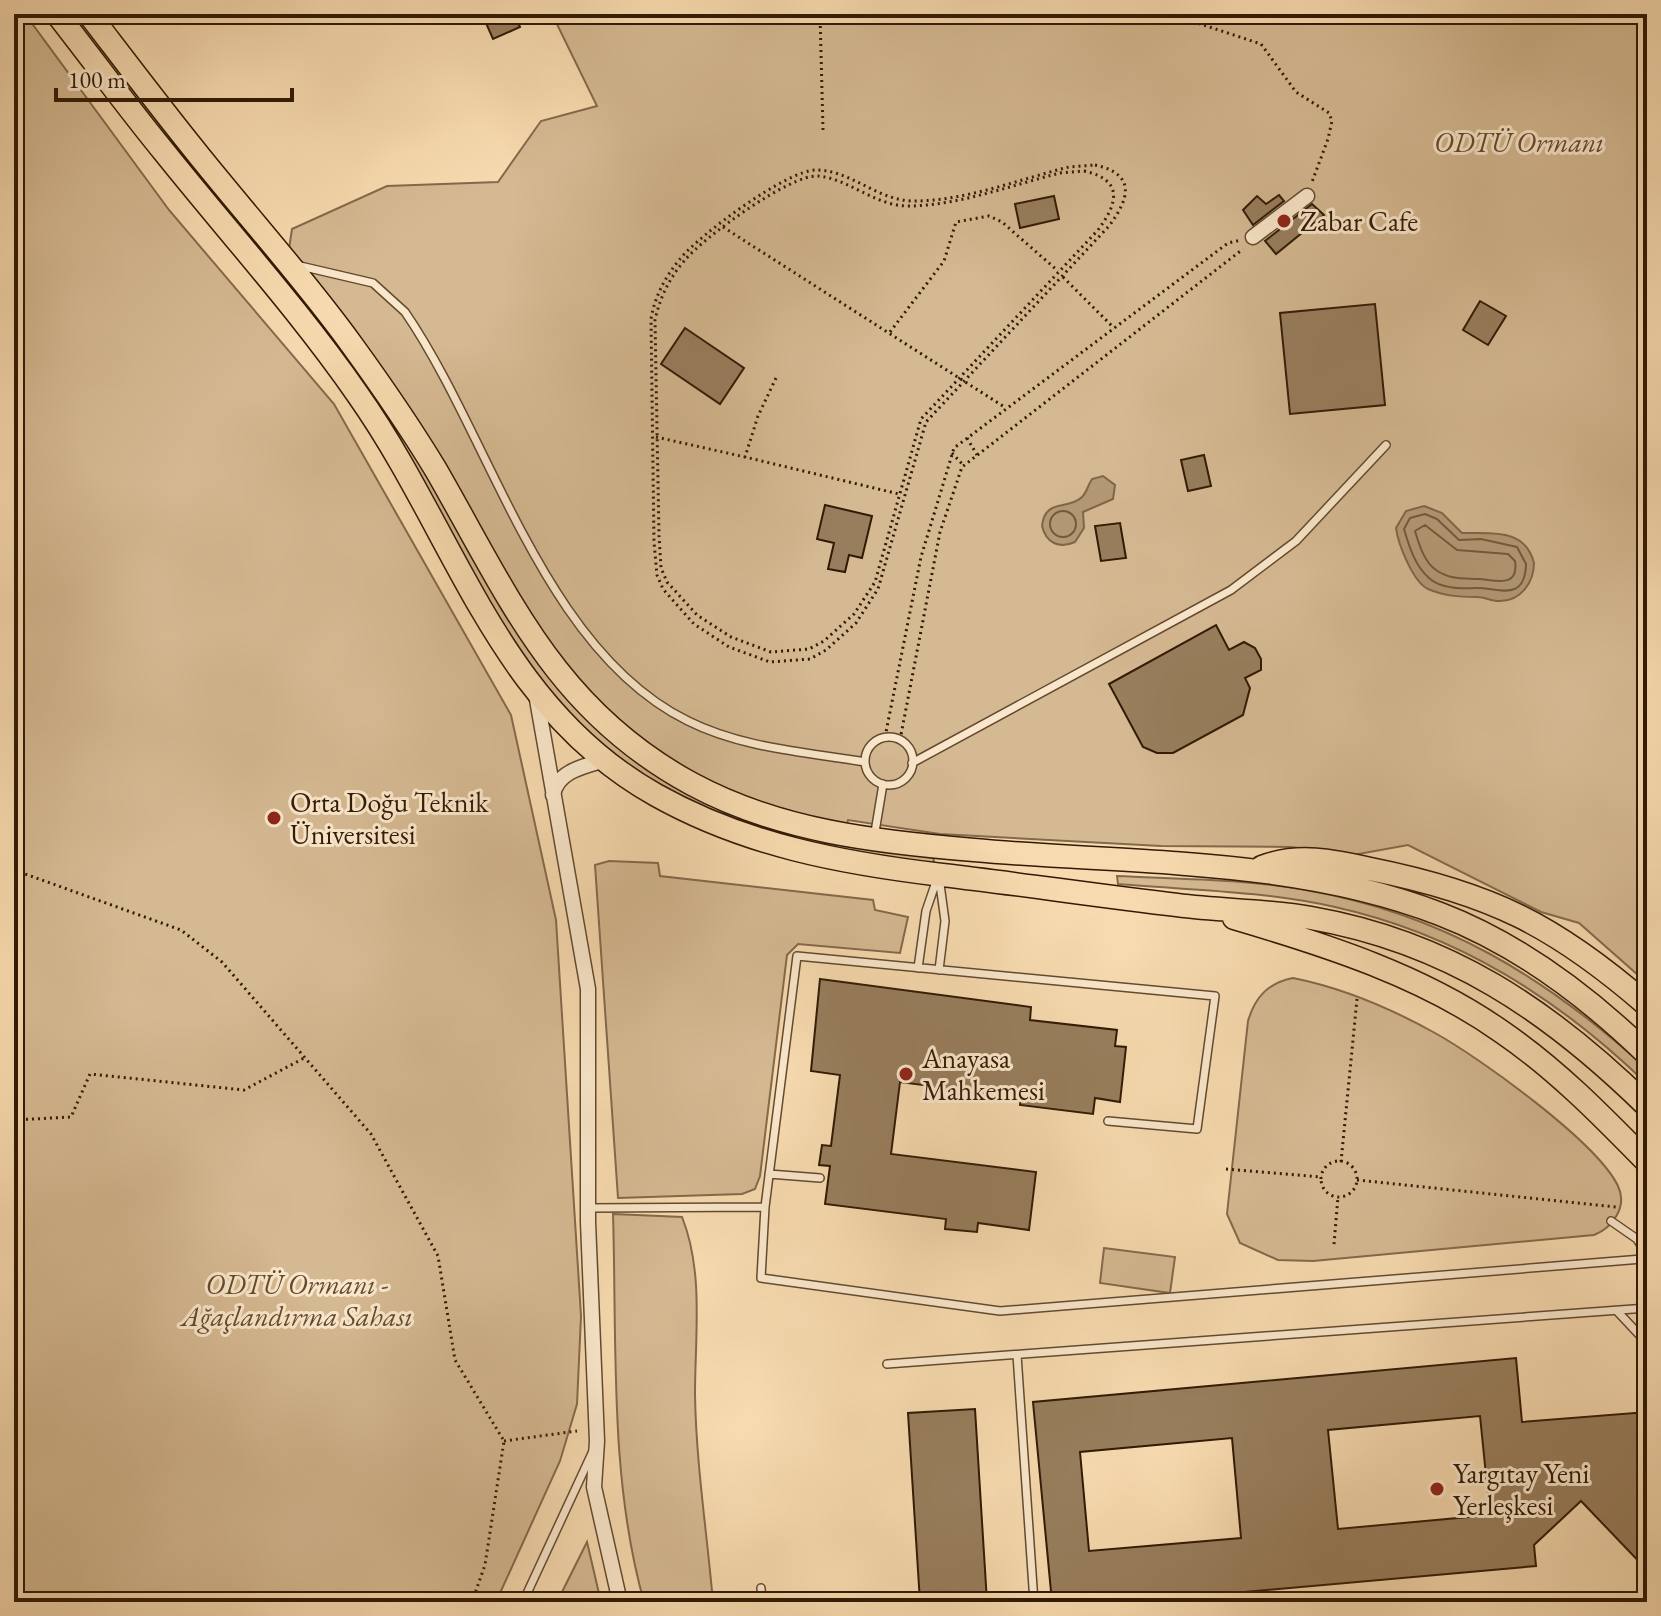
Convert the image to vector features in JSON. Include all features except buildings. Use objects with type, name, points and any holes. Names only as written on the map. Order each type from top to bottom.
[{"type":"main road","points":[[57,14],[362,400],[408,472],[485,619],[536,694],[605,760],[651,793],[752,837],[836,861],[1186,906],[1310,917],[1353,927],[1435,954],[1527,1003],[1571,1037],[1647,1106]]},
{"type":"main road","points":[[89,14],[350,342],[399,413],[528,634],[588,707],[653,759],[708,792],[790,823],[873,840],[941,848],[1253,871],[1359,888],[1441,914],[1479,931],[1548,971],[1647,1054]]},
{"type":"main road","points":[[939,874],[941,848]]},
{"type":"main road","points":[[1253,871],[1285,860],[1327,860],[1441,885],[1495,902],[1572,945],[1647,1005]]},
{"type":"main road","points":[[1186,906],[1364,960],[1461,1007],[1500,1030],[1566,1081],[1647,1162]]},
{"type":"street","points":[[1253,237],[1307,196]]},
{"type":"street","points":[[536,694],[552,800],[588,989],[588,1208],[597,1441],[594,1487],[620,1602]]},
{"type":"street","points":[[552,800],[554,789],[568,774],[605,760]]},
{"type":"lane","points":[[287,262],[373,283],[405,312],[540,566],[591,638],[657,704],[687,721],[747,743],[865,762]]},
{"type":"lane","points":[[912,760],[900,740],[885,737],[870,745],[865,762],[870,776],[883,784],[900,782],[912,760],[1231,590],[1296,541],[1386,445]]},
{"type":"lane","points":[[873,840],[883,784]]},
{"type":"lane","points":[[918,968],[926,911],[939,874]]},
{"type":"lane","points":[[939,874],[945,921],[939,970]]},
{"type":"lane","points":[[1108,1121],[1197,1129],[1215,996],[797,956],[765,1207],[761,1278],[1000,1311],[1642,1259],[1644,1250],[1637,1239],[1611,1221]]},
{"type":"lane","points":[[769,1174],[820,1178]]},
{"type":"lane","points":[[588,1208],[765,1207]]},
{"type":"lane","points":[[887,1364],[1647,1308]]},
{"type":"lane","points":[[1617,1311],[1647,1343]]},
{"type":"lane","points":[[1017,1355],[1034,1602]]},
{"type":"lane","points":[[523,1602],[597,1441]]},
{"type":"lane","points":[[761,1588],[762,1602]]},
{"type":"path","points":[[820,14],[823,130]]},
{"type":"path","points":[[1170,14],[1261,44],[1296,92],[1329,113],[1332,121],[1328,139],[1307,196]]},
{"type":"path","points":[[960,379],[932,413],[921,432],[878,589],[868,607],[842,637],[810,659],[770,662],[749,657],[711,635],[672,602],[657,575],[650,339],[653,305],[660,288],[681,257],[722,227],[790,178],[815,170],[831,172],[884,196],[917,201],[1069,167],[1105,167],[1125,183],[1124,201],[1109,226],[921,419],[875,582],[854,614],[809,649],[771,652],[731,637],[697,615],[667,582],[661,568],[654,340],[658,306],[684,260],[722,227],[790,183],[815,176],[881,201],[913,206],[1060,173],[1095,174],[1113,189],[1114,206],[1060,274]]},
{"type":"path","points":[[889,333],[944,261],[956,222],[989,216],[1002,222],[1114,328]]},
{"type":"path","points":[[722,227],[1006,408]]},
{"type":"path","points":[[885,737],[921,557],[952,453],[966,438],[1228,243],[1253,237]]},
{"type":"path","points":[[900,740],[940,532],[964,466],[1238,257],[1253,237]]},
{"type":"path","points":[[745,457],[758,416],[776,378]]},
{"type":"path","points":[[656,437],[899,494]]},
{"type":"path","points":[[966,438],[977,455]]},
{"type":"path","points":[[952,453],[964,466]]},
{"type":"path","points":[[14,870],[181,930],[222,962],[371,1134],[438,1256],[455,1360],[504,1441],[485,1565],[472,1602]]},
{"type":"path","points":[[1341,1162],[1357,999]]},
{"type":"path","points":[[14,1120],[71,1117],[90,1074],[244,1090],[306,1057]]},
{"type":"path","points":[[1341,1162],[1354,1169],[1357,1180],[1353,1191],[1338,1197],[1324,1188],[1322,1177],[1327,1166],[1341,1162]]},
{"type":"path","points":[[1226,1169],[1322,1177]]},
{"type":"path","points":[[1357,1180],[1616,1207],[1611,1221]]},
{"type":"path","points":[[1334,1244],[1338,1197]]},
{"type":"path","points":[[504,1441],[577,1431]]},
{"type":"path","points":[[1442,1602],[1515,1596],[1521,1602]]},
{"type":"green space","name":"ODTÜ Ormanı - Ağaçlandırma Sahası","points":[[14,14],[25,14],[169,210],[334,404],[511,715],[556,920],[581,1316],[577,1404],[560,1461],[496,1602],[14,1602]]},
{"type":"green space","points":[[67,14],[76,14],[331,329],[397,423],[484,575],[667,779],[932,855],[934,861],[931,864],[787,840],[673,795],[594,740],[529,667],[236,222]]},
{"type":"green space","name":"ODTÜ Ormanı","points":[[552,14],[1647,14],[1647,983],[1579,923],[1541,912],[1408,845],[1353,855],[1291,847],[1161,846],[940,834],[848,820],[844,835],[759,813],[607,724],[478,547],[287,262],[292,229],[387,186],[498,182],[541,121],[597,106]]},
{"type":"green space","points":[[609,861],[658,863],[660,876],[873,900],[875,910],[908,917],[900,953],[798,944],[787,955],[760,1176],[755,1189],[742,1194],[618,1198],[595,865]]},
{"type":"green space","points":[[1117,876],[1283,886],[1356,901],[1403,915],[1490,954],[1531,978],[1609,1036],[1647,1069],[1647,1084],[1578,1024],[1541,997],[1464,952],[1423,934],[1335,907],[1254,894],[1118,884]]},
{"type":"green space","points":[[1293,978],[1348,993],[1418,1024],[1480,1061],[1536,1102],[1587,1147],[1618,1186],[1620,1209],[1612,1222],[1594,1235],[1313,1261],[1278,1260],[1240,1243],[1227,1214],[1248,1021],[1254,1005],[1264,992],[1276,983]]},
{"type":"green space","points":[[613,1214],[682,1217],[689,1238],[697,1304],[697,1446],[713,1602],[644,1602],[633,1555],[620,1459]]},
{"type":"green space","points":[[1104,1248],[1175,1257],[1170,1293],[1100,1283]]},
{"type":"green space","points":[[587,1542],[601,1602],[557,1602]]},
{"type":"water","points":[[1103,476],[1115,485],[1113,499],[1083,512],[1084,528],[1075,542],[1064,545],[1050,540],[1042,526],[1047,512],[1076,501],[1084,495],[1092,479]]},
{"type":"water","points":[[1424,506],[1442,513],[1462,533],[1495,533],[1523,543],[1534,563],[1532,577],[1525,589],[1514,598],[1497,601],[1446,595],[1422,585],[1407,562],[1396,528],[1406,511]]},
{"type":"place","name":"Zabar Cafe","points":[[1284,221]]},
{"type":"place","name":"Orta Doğu Teknik Üniversitesi","points":[[274,818]]},
{"type":"place","name":"Anayasa Mahkemesi","points":[[906,1074]]},
{"type":"place","name":"Yargıtay Yeni Yerleşkesi","points":[[1437,1489]]}]
